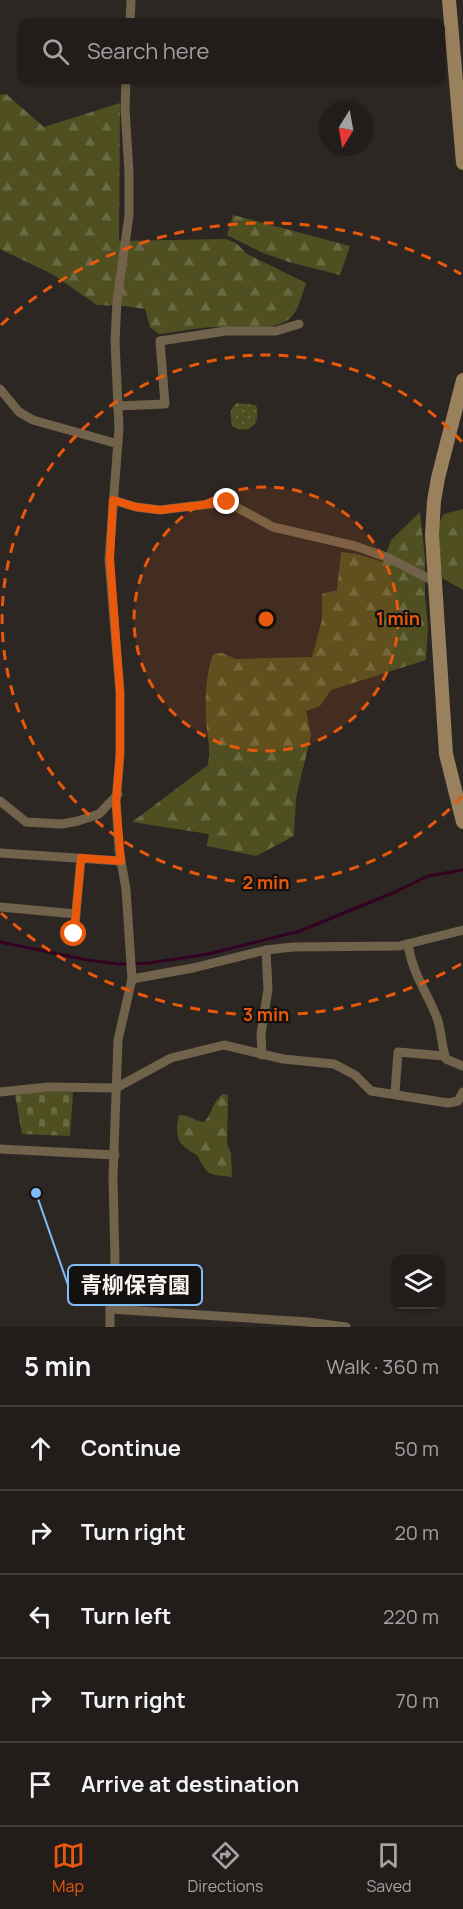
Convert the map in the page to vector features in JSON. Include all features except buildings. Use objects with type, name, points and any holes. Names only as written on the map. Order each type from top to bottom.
[{"type":"street","points":[[129,18],[131,0]]},
{"type":"street","points":[[449,0],[463,163]]},
{"type":"street","points":[[110,1327],[116,1261],[113,1178],[118,1040],[131,976],[126,889],[116,802],[120,754],[120,692],[110,559],[120,428],[115,341],[117,301],[129,215],[126,84]]},
{"type":"street","points":[[117,406],[165,404],[160,341],[226,331],[276,330],[299,324]]},
{"type":"street","points":[[463,380],[458,412],[434,501],[432,535],[446,754],[463,822]]},
{"type":"street","points":[[0,389],[19,412],[33,420],[118,444]]},
{"type":"street","points":[[113,500],[136,507],[160,510],[227,502],[273,527],[355,546],[388,558],[435,582]]},
{"type":"street","points":[[0,801],[26,822],[62,824],[99,814],[118,794]]},
{"type":"street","points":[[0,853],[121,861]]},
{"type":"street","points":[[74,934],[81,858]]},
{"type":"street","points":[[0,907],[76,914]]},
{"type":"street","points":[[131,976],[193,968],[266,950],[293,947],[363,948],[408,944],[463,930]]},
{"type":"street","points":[[408,944],[411,965],[436,1015],[442,1033],[444,1056],[448,1061],[463,1066]]},
{"type":"street","points":[[262,1055],[261,1034],[268,989],[266,950]]},
{"type":"street","points":[[0,1092],[48,1087],[116,1088],[171,1058],[218,1045],[262,1055],[334,1064],[355,1075],[371,1091],[448,1103],[458,1101],[463,1092]]},
{"type":"street","points":[[395,1093],[398,1052],[444,1056]]},
{"type":"street","points":[[0,1149],[115,1155]]},
{"type":"street","points":[[110,1309],[308,1322],[346,1327]]},
{"type":"green space","points":[[6,94],[44,127],[120,103],[119,241],[225,239],[236,243],[247,254],[306,283],[294,314],[285,322],[267,327],[211,327],[159,334],[150,327],[145,309],[97,305],[52,274],[0,249],[0,95]]},
{"type":"green space","points":[[233,215],[350,246],[340,275],[263,253],[227,235]]},
{"type":"green space","points":[[237,403],[256,405],[257,417],[253,426],[238,429],[232,426],[231,411]]},
{"type":"green space","points":[[463,509],[463,590],[442,578],[437,527],[444,514]]},
{"type":"green space","points":[[420,512],[425,558],[428,628],[426,660],[331,690],[320,706],[306,711],[311,735],[296,798],[294,836],[256,856],[207,846],[209,834],[132,822],[208,765],[206,694],[213,654],[222,653],[236,659],[312,657],[322,620],[322,594],[337,590],[341,552],[383,562],[391,540]]},
{"type":"green space","points":[[73,1092],[70,1136],[22,1134],[15,1094]]},
{"type":"green space","points":[[223,1094],[228,1095],[227,1144],[231,1153],[232,1177],[210,1173],[197,1156],[180,1142],[177,1134],[179,1115],[204,1122],[216,1101]]},
{"type":"waterway","points":[[0,942],[118,964],[149,963],[208,954],[300,931],[428,876],[463,870]]},
{"type":"place","name":"青柳保育園","points":[[36,1193]]},
{"type":"route","points":[[74,934],[81,858],[121,861],[116,802],[120,754],[120,692],[110,559],[113,500],[136,507],[160,510],[227,502]]}]
